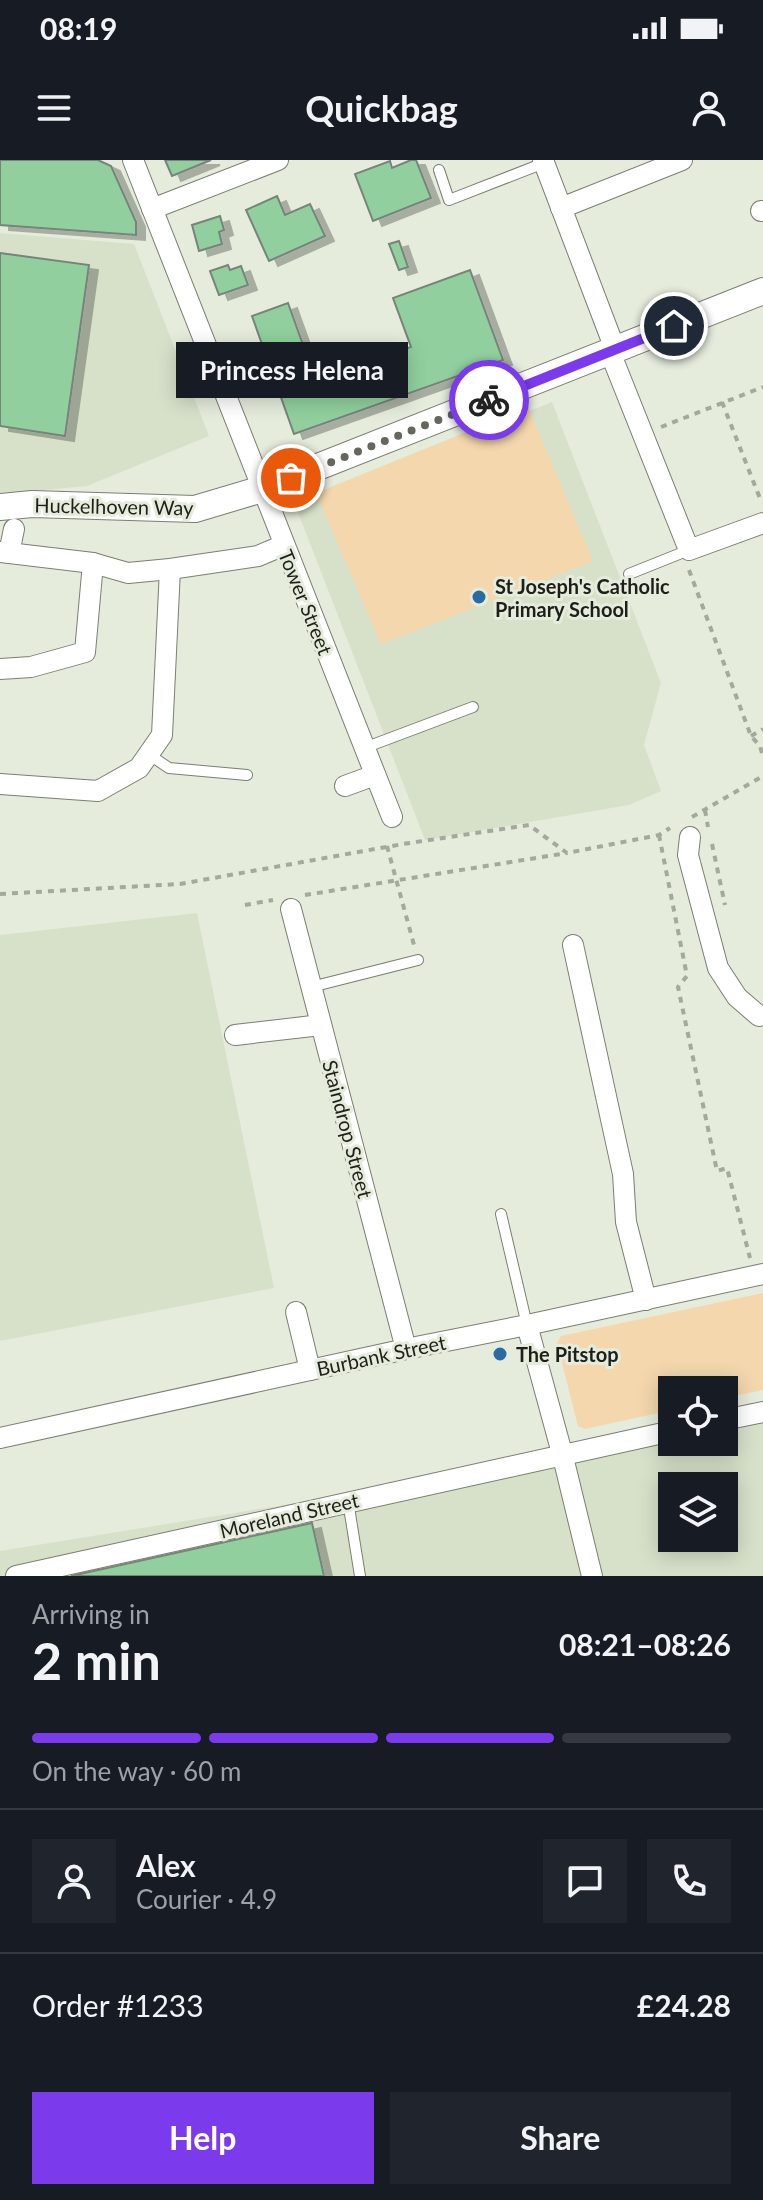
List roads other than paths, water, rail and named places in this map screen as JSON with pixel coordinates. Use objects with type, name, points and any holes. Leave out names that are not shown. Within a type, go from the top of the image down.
[{"type":"street","name":"Tower Street","points":[[133,160],[392,817]]},
{"type":"street","points":[[152,209],[278,160]]},
{"type":"street","points":[[561,208],[682,160]]},
{"type":"street","points":[[543,162],[688,557],[763,523]]},
{"type":"street","name":"Huckelhoven Way","points":[[7,518],[32,504],[195,509],[262,489],[763,291]]},
{"type":"street","points":[[7,518],[5,553],[93,563],[128,573],[258,556],[284,545]]},
{"type":"street","points":[[0,669],[31,667],[85,652],[93,563]]},
{"type":"street","points":[[0,784],[98,791],[139,768],[162,735],[170,569]]},
{"type":"street","points":[[345,786],[375,775]]},
{"type":"street","points":[[690,837],[688,855],[718,968],[737,997],[762,1021]]},
{"type":"street","name":"Staindrop Street","points":[[293,901],[311,987],[406,1349]]},
{"type":"street","points":[[573,945],[623,1174],[626,1222],[646,1300]]},
{"type":"street","points":[[235,1035],[321,1025]]},
{"type":"street","name":"Burbank Street","points":[[0,1438],[759,1274]]},
{"type":"street","points":[[296,1312],[310,1370]]},
{"type":"street","points":[[527,1325],[592,1576]]},
{"type":"street","points":[[738,1417],[763,1412]]},
{"type":"street","name":"Moreland Street","points":[[16,1576],[658,1434]]},
{"type":"lane","points":[[439,170],[449,200],[543,162]]},
{"type":"lane","points":[[629,574],[688,557]]},
{"type":"lane","points":[[364,748],[473,707]]},
{"type":"lane","points":[[148,754],[169,768],[247,775]]},
{"type":"lane","points":[[311,987],[418,960]]},
{"type":"lane","points":[[501,1214],[527,1325]]},
{"type":"lane","points":[[348,1501],[360,1576]]},
{"type":"place","name":"Princess Helena","points":[[291,478]]},
{"type":"place","name":"St Joseph's Catholic Primary School","points":[[479,597]]},
{"type":"place","name":"The Pitstop","points":[[500,1354]]}]
